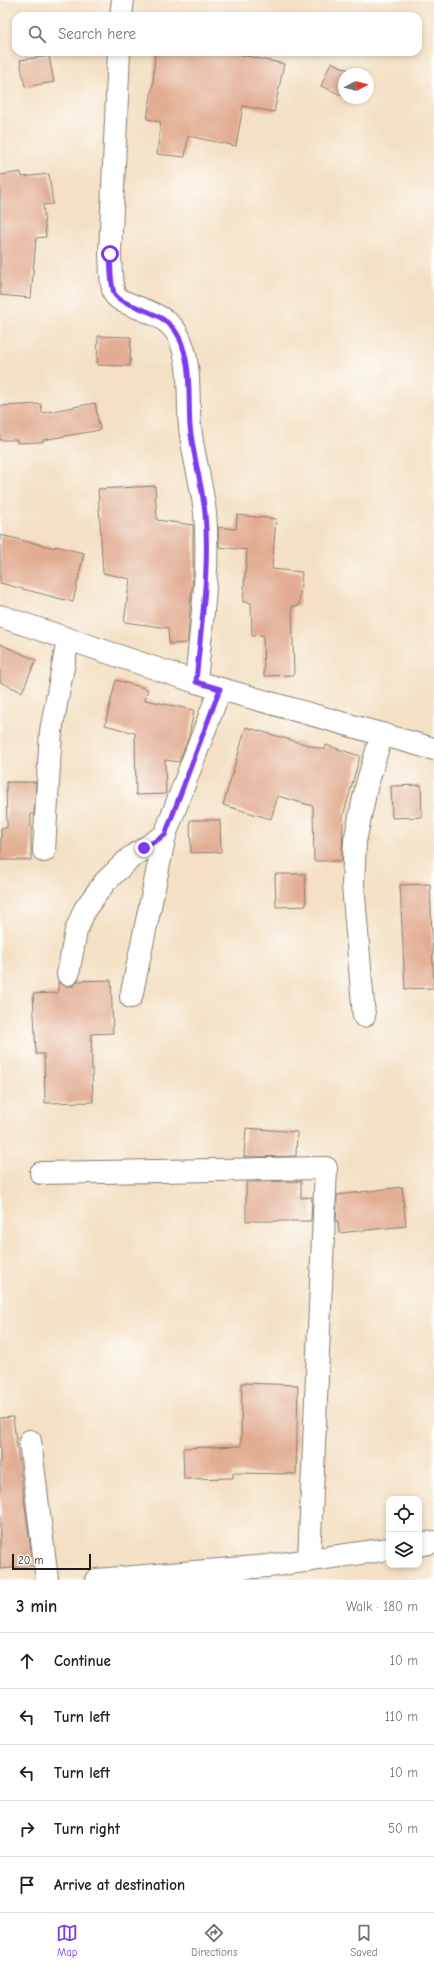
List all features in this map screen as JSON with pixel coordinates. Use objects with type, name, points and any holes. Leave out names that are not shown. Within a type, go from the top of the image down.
[{"type":"street","points":[[122,12],[123,0]]},
{"type":"street","points":[[119,56],[110,254],[112,283],[114,294],[122,301],[141,307],[171,324],[179,337],[187,362],[190,425],[194,458],[205,512],[206,539],[205,581],[196,682]]},
{"type":"street","points":[[0,616],[196,682],[434,749]]},
{"type":"street","points":[[44,851],[51,731],[68,640]]},
{"type":"street","points":[[131,997],[165,835],[220,689]]},
{"type":"street","points":[[364,1016],[354,885],[355,841],[367,784],[382,734]]},
{"type":"street","points":[[68,974],[76,930],[85,909],[105,882],[130,858],[165,835]]},
{"type":"street","points":[[41,1173],[326,1168],[309,1561]]},
{"type":"street","points":[[30,1442],[47,1580]]},
{"type":"street","points":[[422,1544],[434,1542]]},
{"type":"street","points":[[96,1580],[267,1573],[309,1561],[386,1549]]},
{"type":"building","points":[[49,56],[54,82],[25,87],[20,60]]},
{"type":"building","points":[[155,56],[247,56],[284,64],[274,112],[243,106],[236,146],[188,136],[185,157],[157,154],[161,122],[147,119],[153,84]]},
{"type":"building","points":[[331,62],[344,68],[338,68],[338,93],[321,86]]},
{"type":"building","points":[[21,172],[22,177],[49,174],[53,204],[43,205],[46,237],[36,238],[31,298],[0,295],[0,175]]},
{"type":"building","points":[[98,336],[131,337],[130,366],[97,365]]},
{"type":"building","points":[[95,403],[100,430],[43,440],[43,442],[17,443],[17,440],[0,440],[0,406],[41,404],[42,413]]},
{"type":"building","points":[[155,486],[157,520],[193,525],[193,576],[187,643],[169,644],[168,628],[124,622],[130,579],[103,573],[98,489]]},
{"type":"building","points":[[237,515],[276,519],[272,569],[302,572],[299,606],[292,606],[294,675],[264,676],[263,635],[252,636],[251,603],[243,602],[247,550],[219,547],[218,527],[236,529]]},
{"type":"building","points":[[0,535],[84,553],[73,602],[0,583]]},
{"type":"building","points":[[0,644],[36,660],[22,692],[0,682]]},
{"type":"building","points":[[116,680],[148,689],[145,700],[194,710],[189,736],[179,762],[165,760],[166,794],[136,795],[135,733],[105,725]]},
{"type":"building","points":[[246,727],[325,750],[326,745],[360,756],[343,816],[342,861],[314,861],[313,806],[278,796],[271,819],[223,805]]},
{"type":"building","points":[[6,782],[36,782],[34,814],[31,814],[31,860],[1,860],[1,828],[7,828]]},
{"type":"building","points":[[421,785],[422,817],[392,818],[391,786]]},
{"type":"building","points":[[190,820],[220,820],[221,852],[191,853]]},
{"type":"building","points":[[275,874],[305,874],[306,906],[276,907]]},
{"type":"building","points":[[430,884],[434,988],[405,989],[400,885]]},
{"type":"building","points":[[111,980],[113,1033],[91,1034],[93,1102],[45,1103],[44,1054],[36,1054],[33,994],[58,993],[58,982],[66,986],[73,986],[78,981]]},
{"type":"building","points":[[246,1128],[297,1132],[296,1156],[244,1157]]},
{"type":"building","points":[[301,1181],[301,1198],[312,1197],[311,1221],[246,1221],[246,1182]]},
{"type":"building","points":[[402,1187],[406,1226],[339,1233],[338,1221],[336,1221],[337,1195]]},
{"type":"building","points":[[242,1383],[298,1385],[296,1474],[233,1473],[233,1478],[184,1479],[183,1448],[241,1446]]},
{"type":"building","points":[[13,1417],[33,1566],[0,1569],[0,1418]]},
{"type":"route","points":[[110,254],[114,294],[122,301],[141,307],[171,324],[179,337],[187,362],[190,425],[194,458],[205,512],[206,539],[205,581],[196,682],[220,689],[165,835],[144,848]]}]
